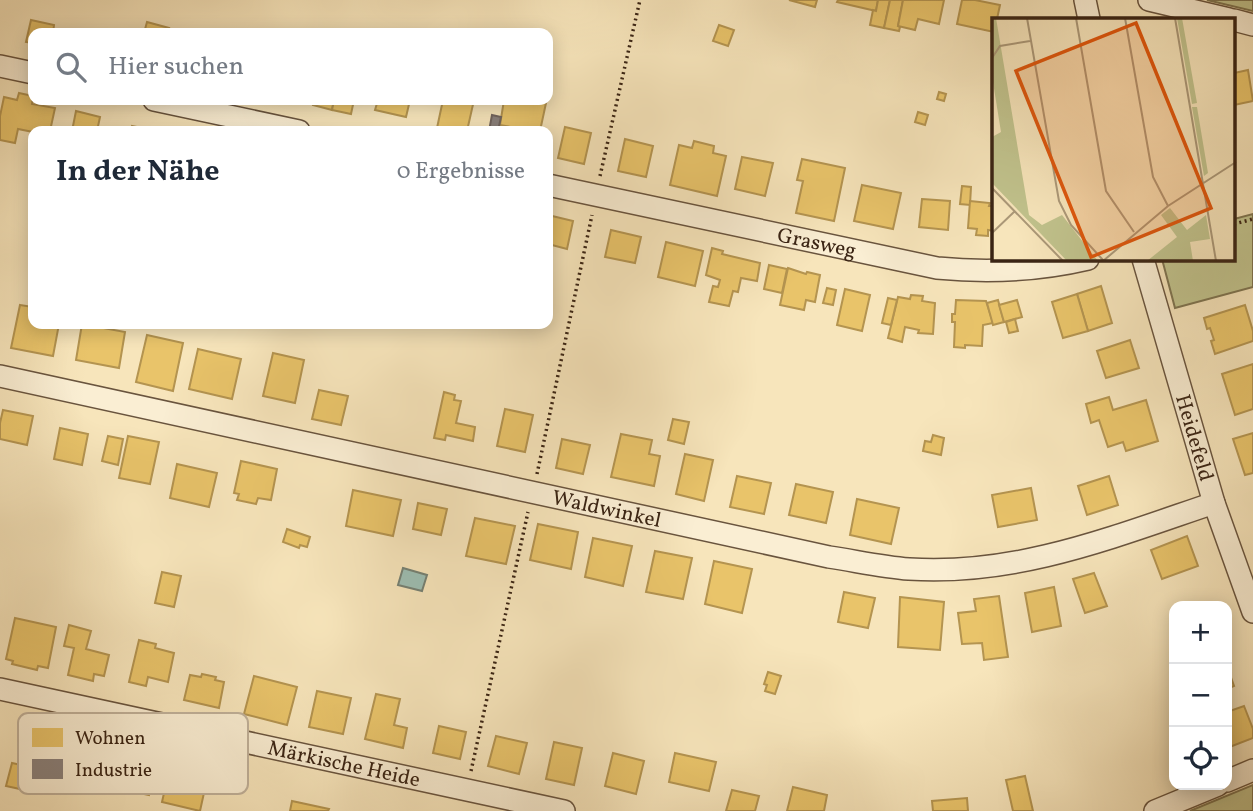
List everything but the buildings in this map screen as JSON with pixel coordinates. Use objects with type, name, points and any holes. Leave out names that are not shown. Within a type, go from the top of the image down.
[{"type":"street","points":[[1085,0],[1089,18]]},
{"type":"street","points":[[1149,0],[1224,18]]},
{"type":"street","points":[[0,66],[28,73]]},
{"type":"street","points":[[177,105],[276,126]]},
{"type":"street","name":"Grasweg","points":[[553,186],[937,268],[974,272],[1011,271],[1060,266],[1079,261]]},
{"type":"street","name":"Heidefeld","points":[[1144,261],[1214,503],[1253,612]]},
{"type":"street","name":"Waldwinkel","points":[[0,376],[830,558],[908,569],[980,567],[1031,560],[1065,552],[1214,503]]},
{"type":"street","name":"Märkische Heide","points":[[0,689],[110,713]]},
{"type":"street","name":"Märkische Heide","points":[[248,743],[564,811]]},
{"type":"street","points":[[1232,779],[1253,770]]},
{"type":"street","points":[[1155,811],[1206,790]]},
{"type":"path","points":[[467,791],[640,0]]},
{"type":"path","points":[[1236,223],[1253,219]]},
{"type":"green space","points":[[1207,0],[1253,0],[1253,11]]},
{"type":"green space","points":[[1253,214],[1253,287],[1175,308],[1163,261],[1236,261],[1236,218]]},
{"type":"green space","points":[[1253,785],[1253,811],[1190,811]]},
{"type":"water","points":[[403,568],[427,575],[422,591],[398,585]]}]
